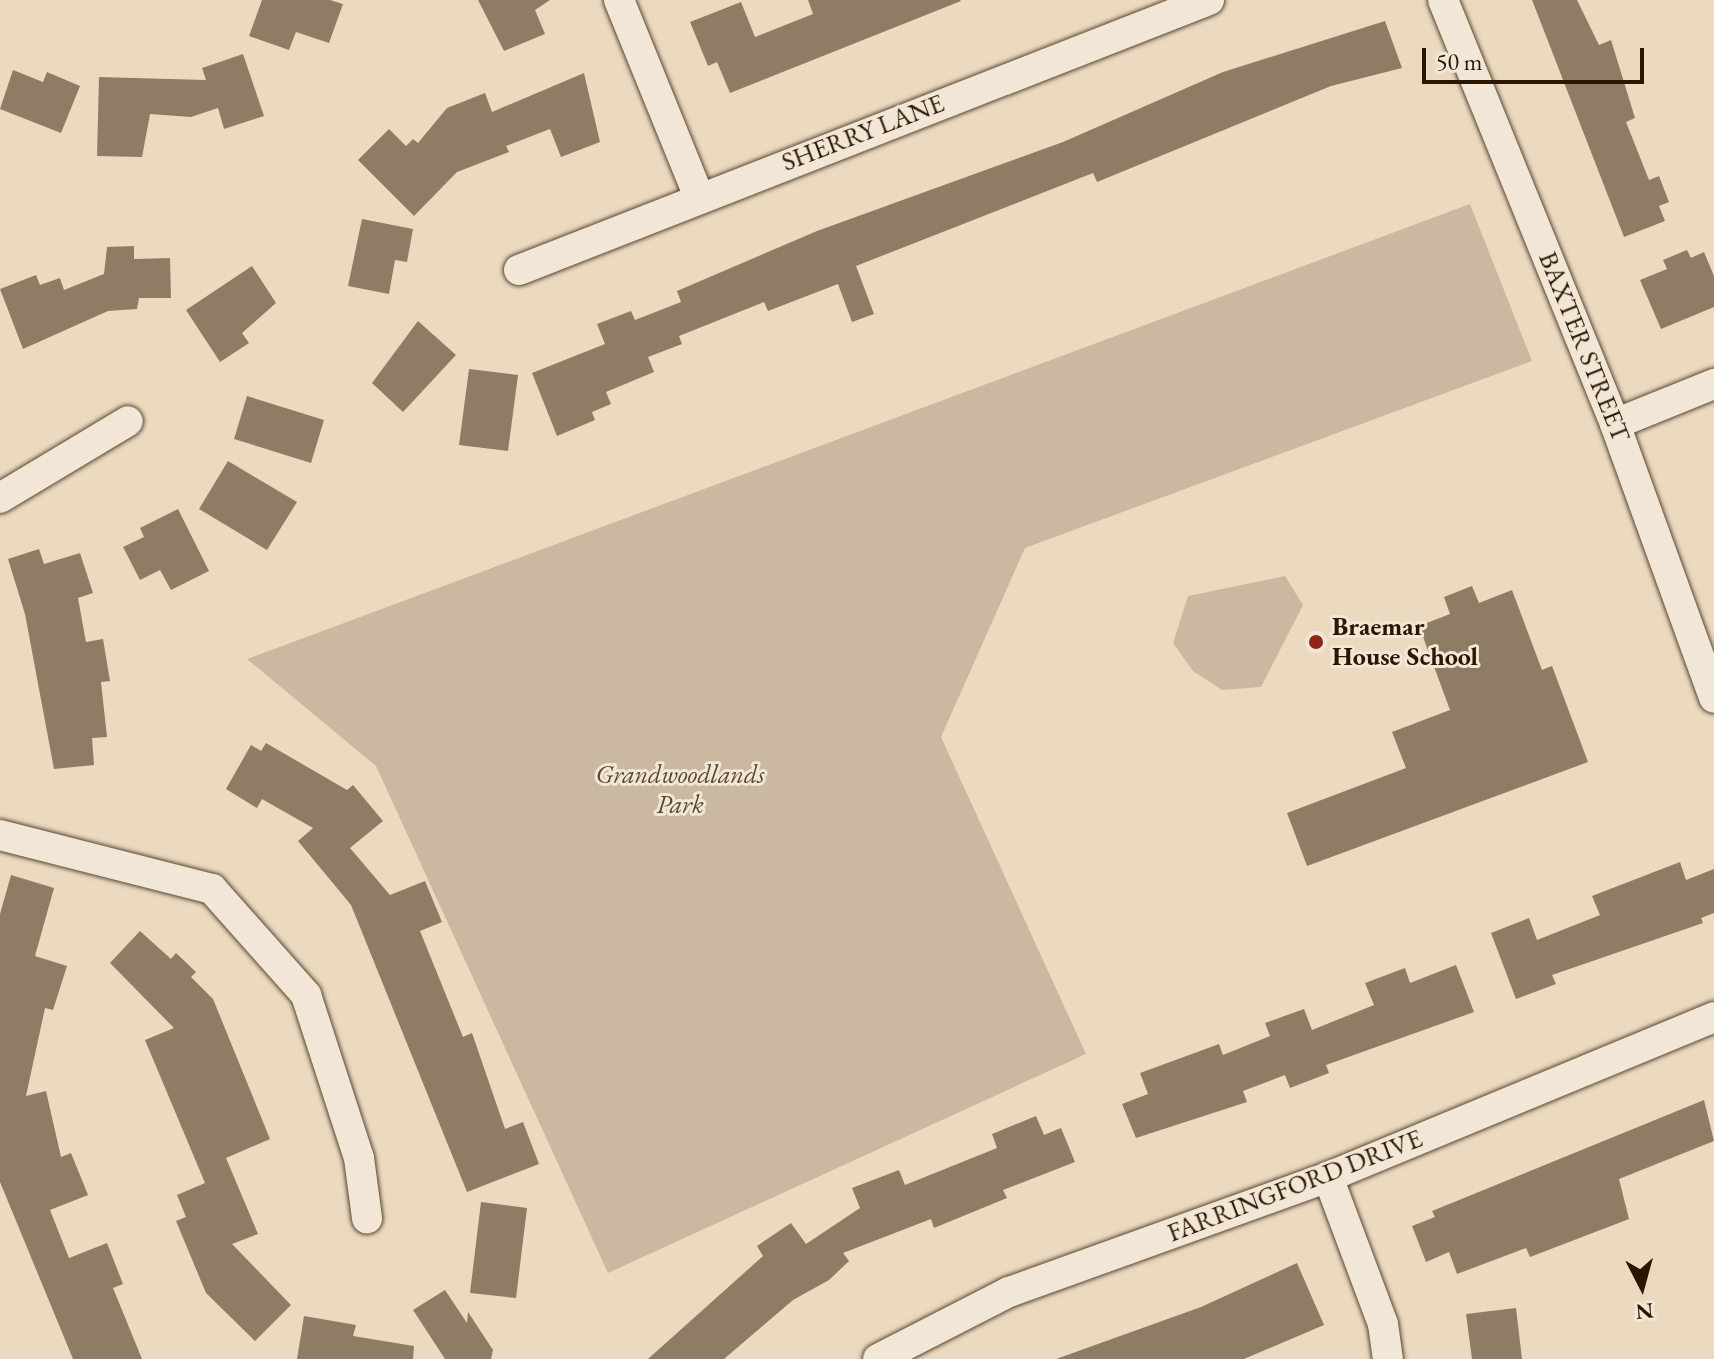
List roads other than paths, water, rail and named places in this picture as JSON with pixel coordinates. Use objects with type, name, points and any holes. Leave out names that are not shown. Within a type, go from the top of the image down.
[{"type":"street","points":[[619,0],[699,197]]},
{"type":"street","name":"SHERRY LANE","points":[[519,270],[1209,0]]},
{"type":"street","name":"BAXTER STREET","points":[[1443,0],[1615,424],[1714,698]]},
{"type":"street","points":[[1615,424],[1714,384]]},
{"type":"street","points":[[0,498],[128,421]]},
{"type":"street","points":[[0,835],[212,889],[306,995],[359,1158],[367,1218]]},
{"type":"street","name":"FARRINGFORD DRIVE","points":[[878,1359],[1009,1292],[1328,1177],[1714,1017]]},
{"type":"street","points":[[1328,1177],[1383,1324],[1388,1359]]},
{"type":"place","name":"Braemar House School","points":[[1316,642]]},
{"type":"park label","name":"Grandwoodlands Park","points":[[680,790]]}]
